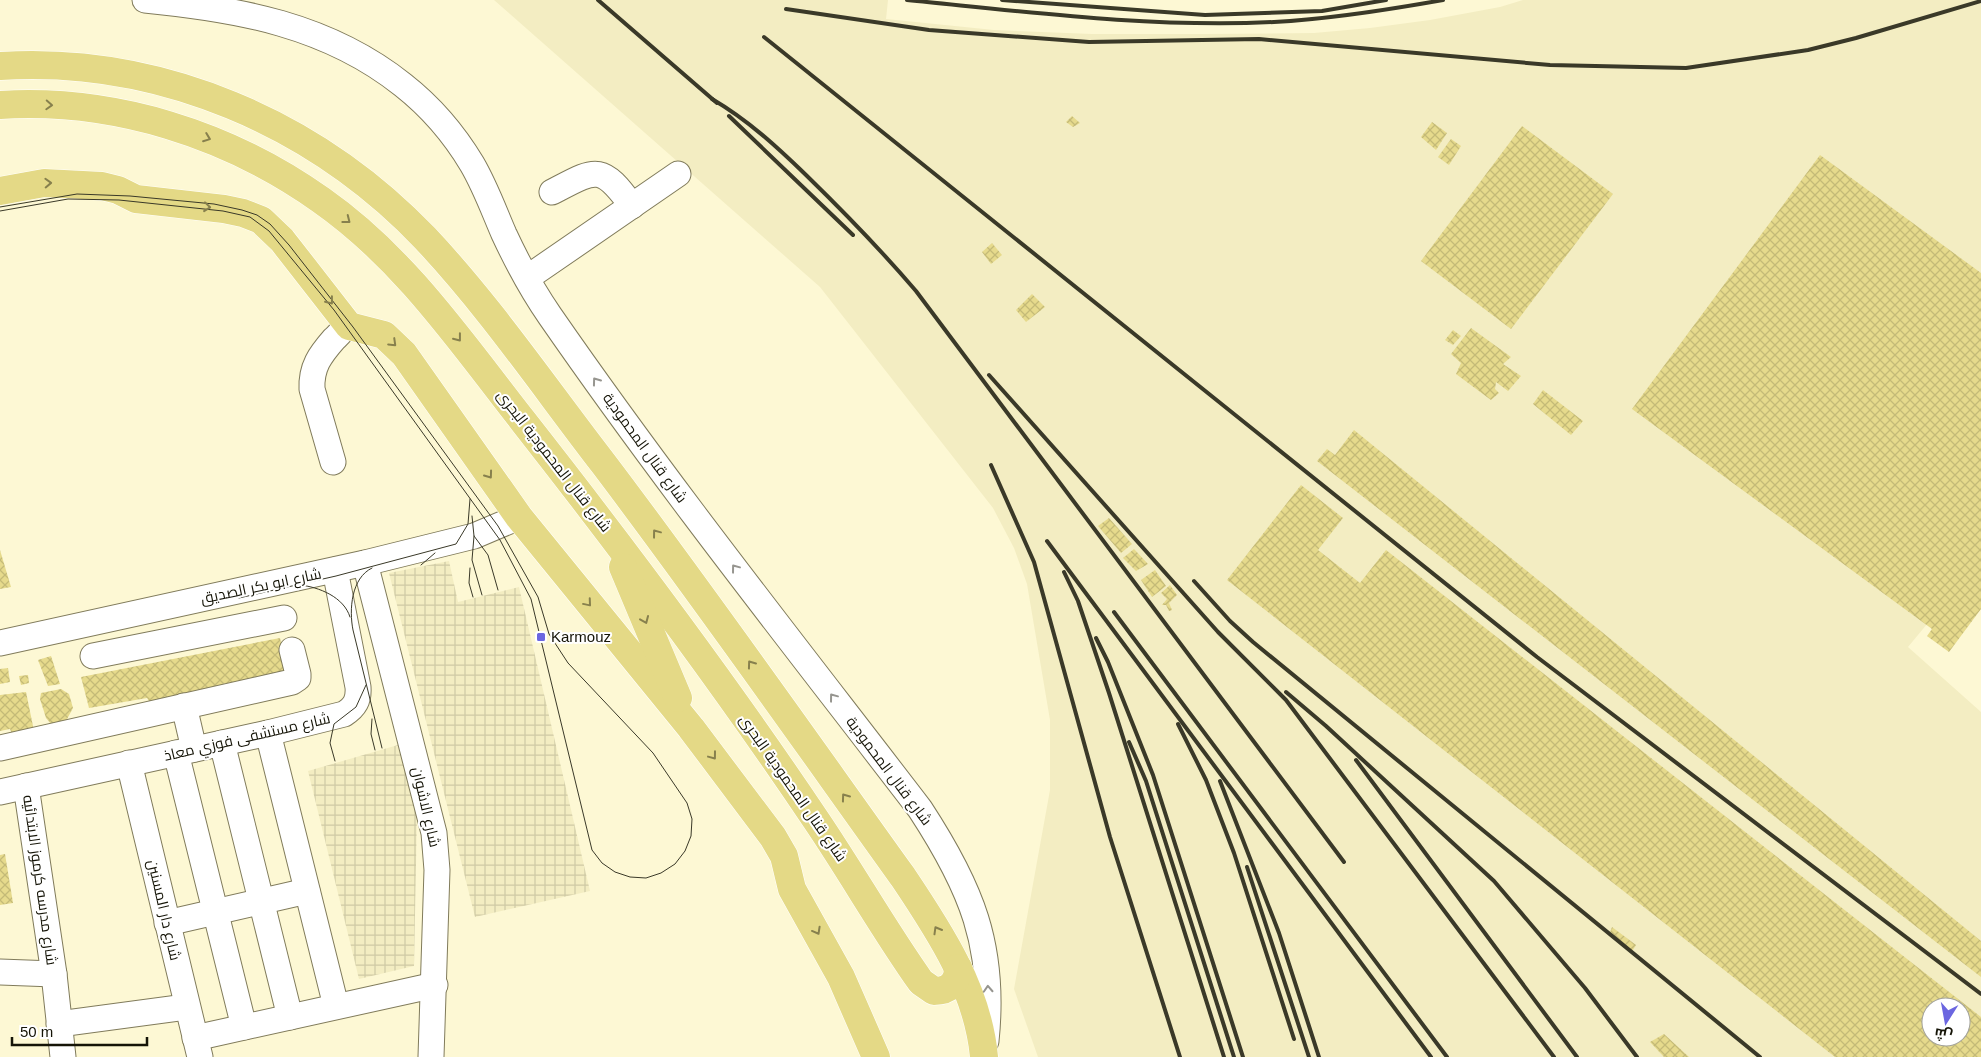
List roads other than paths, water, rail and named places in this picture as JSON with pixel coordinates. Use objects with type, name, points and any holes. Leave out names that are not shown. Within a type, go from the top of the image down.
[{"type":"main road","points":[[0,66],[55,66],[97,69],[170,84],[218,99],[257,115],[301,138],[363,181],[395,208],[452,268],[659,536],[903,877],[934,925],[958,968],[974,1006],[984,1056]]},
{"type":"main road","name":"شارع قنال المحمودية البحرى","points":[[0,105],[74,106],[108,110],[173,126],[236,150],[274,170],[317,197],[351,222],[401,269],[606,527],[713,672],[804,802],[921,982],[934,991],[949,988],[955,983],[958,968]]},
{"type":"main road","points":[[0,191],[44,182],[73,183],[118,190],[136,199],[224,208],[252,216],[261,220],[282,240],[349,326],[384,335],[404,354],[519,517],[691,728],[779,846],[787,867],[792,889],[841,977],[876,1057]]},
{"type":"main road","points":[[606,527],[691,728]]},
{"type":"street","name":"شارع قنال المحمودية","points":[[145,0],[228,5],[328,39],[350,50],[378,68],[422,101],[453,136],[473,167],[527,278],[547,313],[660,470],[920,809],[952,859],[974,911],[982,938],[988,997],[984,1056]]},
{"type":"street","points":[[552,192],[587,174],[602,175],[614,181],[632,206]]},
{"type":"street","points":[[527,278],[678,174]]},
{"type":"street","points":[[333,462],[312,389],[312,370],[321,354],[349,326]]},
{"type":"street","name":"شارع ابو بكر الصديق","points":[[0,643],[365,563],[474,536],[519,517]]},
{"type":"street","name":"شارع الاشوان","points":[[365,563],[434,833],[438,870],[431,1057]]},
{"type":"street","points":[[335,570],[358,687],[395,678]]},
{"type":"street","points":[[240,590],[247,625]]},
{"type":"street","points":[[93,656],[284,618]]},
{"type":"street","points":[[0,748],[184,706],[223,699],[295,680],[298,674],[292,650]]},
{"type":"street","name":"شارع مستشفى فوزي معاذ","points":[[0,792],[268,733],[344,714],[356,703],[358,687]]},
{"type":"street","points":[[184,706],[185,751],[216,912],[244,1027]]},
{"type":"street","points":[[268,733],[336,1006]]},
{"type":"street","points":[[222,743],[290,1017]]},
{"type":"street","name":"شارع دار المسنين","points":[[129,763],[197,1048]]},
{"type":"street","name":"شارع مدرسه كرموز الابتدائيه","points":[[26,786],[54,974],[63,1057]]},
{"type":"street","points":[[167,923],[308,891]]},
{"type":"street","name":"شارع مدرسه كرموز الابتدائيه","points":[[0,972],[54,974]]},
{"type":"street","points":[[197,1048],[244,1027],[435,985]]},
{"type":"street","points":[[59,1024],[186,1008]]},
{"type":"tram line","points":[[0,207],[77,194],[130,196],[214,204],[257,215],[270,224],[289,245],[353,327],[498,526],[538,597],[549,634],[568,663],[653,753],[687,803],[692,819],[691,836],[685,851],[675,864],[661,873],[646,878],[630,877],[615,872],[602,863],[592,850],[531,599],[500,540],[334,310],[269,231],[250,217],[223,211],[119,200],[68,199],[0,211]]},
{"type":"tram line","points":[[239,598],[336,576],[456,544],[468,524],[470,499]]},
{"type":"tram line","points":[[472,516],[474,536],[488,555],[498,590]]},
{"type":"tram line","points":[[474,536],[472,560],[482,595]]},
{"type":"tram line","points":[[421,565],[435,553]]},
{"type":"tram line","points":[[372,568],[365,573],[356,587],[351,613],[353,630],[382,748]]},
{"type":"tram line","points":[[470,568],[469,583],[473,597]]},
{"type":"tram line","points":[[300,585],[330,594],[342,604],[350,617]]},
{"type":"tram line","points":[[335,761],[330,743],[334,724],[356,707],[366,685]]},
{"type":"tram line","points":[[372,719],[371,734],[375,750]]},
{"type":"railway","points":[[598,0],[717,103]]},
{"type":"railway","points":[[907,0],[1090,18],[1182,23],[1274,22],[1317,19],[1443,0]]},
{"type":"railway","points":[[1002,0],[1205,15],[1322,11],[1386,0]]},
{"type":"railway","points":[[786,9],[929,30],[1089,42],[1259,39],[1550,65],[1686,68],[1808,50],[1856,38],[1981,1]]},
{"type":"railway","points":[[764,37],[1537,657],[1981,994]]},
{"type":"railway","points":[[712,99],[750,125],[773,144],[835,203],[916,291],[1344,862]]},
{"type":"railway","points":[[729,116],[853,235]]},
{"type":"railway","points":[[989,375],[1218,632],[1286,700],[1554,1057]]},
{"type":"railway","points":[[991,465],[1034,562],[1110,837],[1180,1057]]},
{"type":"railway","points":[[1047,541],[1431,1057]]},
{"type":"railway","points":[[1064,572],[1078,601],[1109,693],[1224,1057]]},
{"type":"railway","points":[[1194,581],[1230,621],[1253,642],[1760,1057]]},
{"type":"railway","points":[[1114,612],[1447,1057]]},
{"type":"railway","points":[[1096,638],[1108,662],[1153,775],[1243,1057]]},
{"type":"railway","points":[[1286,692],[1326,726],[1494,881],[1585,988],[1637,1057]]},
{"type":"railway","points":[[1178,724],[1206,780],[1234,853],[1294,1039]]},
{"type":"railway","points":[[1129,742],[1146,781],[1234,1057]]},
{"type":"railway","points":[[1356,760],[1577,1057]]},
{"type":"railway","points":[[1220,781],[1279,933],[1319,1057]]},
{"type":"railway","points":[[1247,867],[1309,1057]]},
{"type":"place","name":"Karmouz","points":[[541,637]]}]
